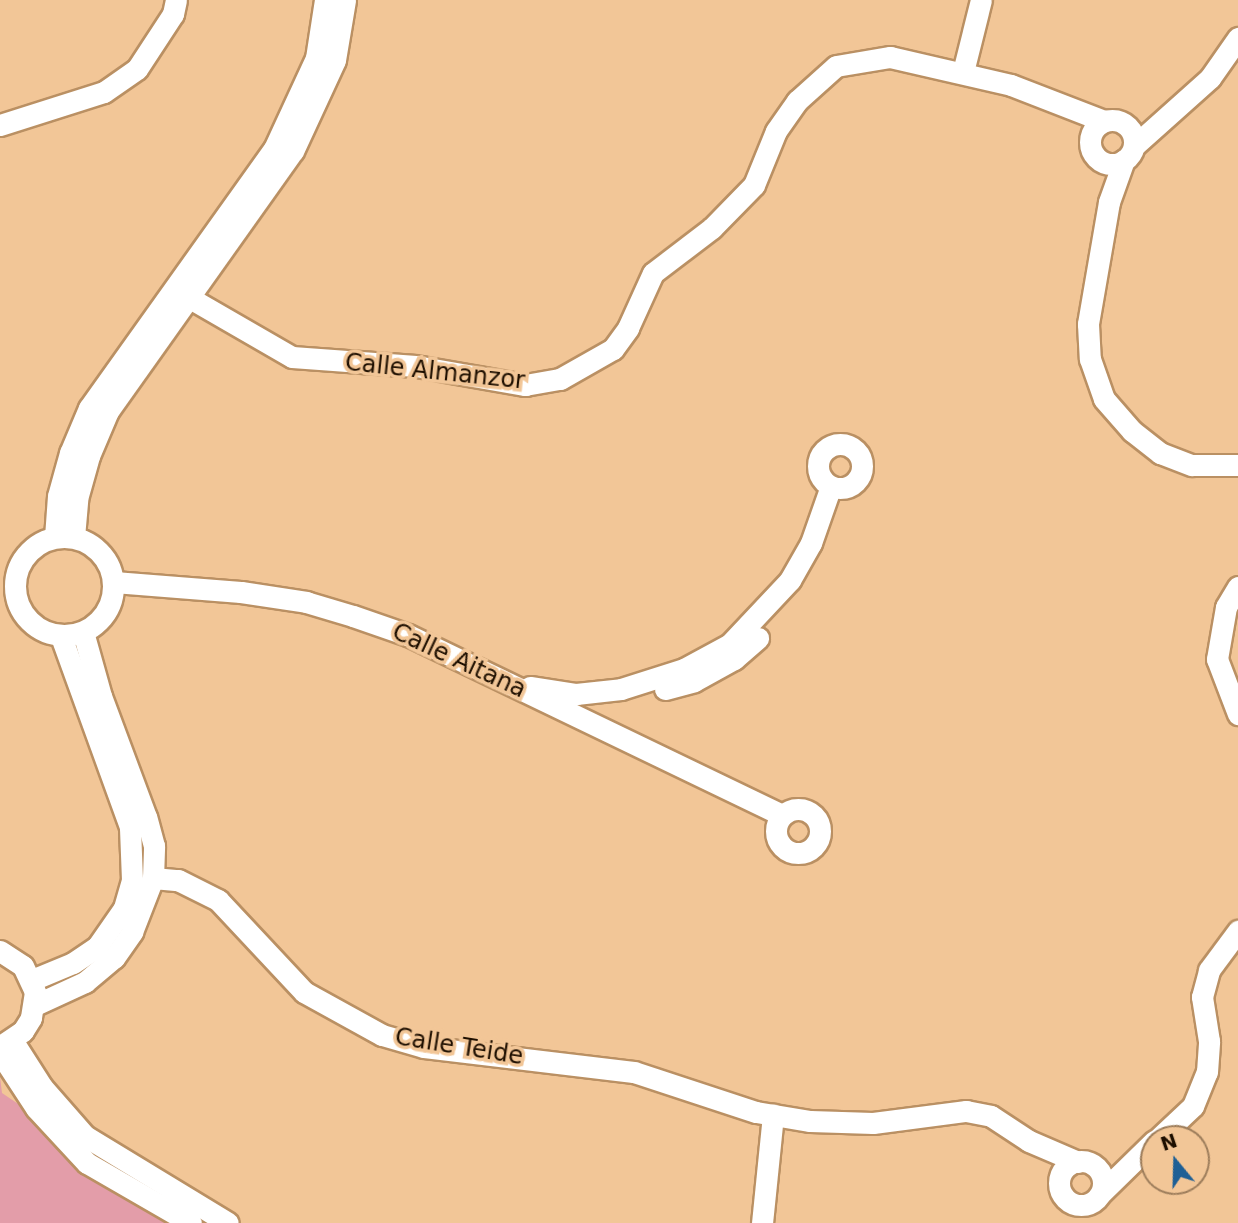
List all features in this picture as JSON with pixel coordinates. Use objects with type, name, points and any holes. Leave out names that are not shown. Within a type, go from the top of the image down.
[{"type":"street","points":[[0,125],[104,92],[137,69],[176,0]]},
{"type":"street","points":[[65,537],[67,464],[89,408],[274,149],[316,58],[325,0]]},
{"type":"street","points":[[65,537],[89,456],[108,411],[293,151],[312,117],[335,60],[345,0]]},
{"type":"street","points":[[963,72],[981,0]]},
{"type":"street","points":[[1184,104],[1112,121],[1094,129],[1093,149],[1110,164],[1129,153],[1184,104],[1238,38]]},
{"type":"street","name":"Calle Almanzor","points":[[188,297],[292,357],[416,366],[526,385],[560,379],[613,349],[628,328],[653,273],[712,228],[754,185],[776,131],[818,79],[836,66],[890,57],[963,72],[1038,94],[1060,106],[1112,121]]},
{"type":"street","name":"Calle Almanzor","points":[[1060,106],[1093,149],[1109,202]]},
{"type":"street","points":[[1112,121],[1132,132],[1129,153]]},
{"type":"street","name":"Calle Almanzor","points":[[1129,153],[1109,202],[1088,324],[1090,359],[1104,399],[1132,431],[1160,453],[1192,465],[1238,465]]},
{"type":"street","points":[[510,684],[576,694],[596,714],[621,689],[684,669],[730,644],[790,580],[811,543],[835,487]]},
{"type":"street","points":[[65,537],[101,553],[113,589],[102,617],[83,632],[61,636],[46,632],[26,618],[15,597],[14,581],[27,552],[65,537]]},
{"type":"street","name":"Calle Aitana","points":[[113,589],[176,584],[306,602],[408,635],[510,684],[558,712]]},
{"type":"street","points":[[1238,587],[1226,607],[1217,659],[1238,714]]},
{"type":"street","name":"Calle Aitana","points":[[113,589],[309,614],[422,650],[558,712],[596,714],[780,821]]},
{"type":"street","points":[[35,1005],[85,982],[114,958],[132,932],[153,878],[154,846],[146,817],[101,695],[83,632]]},
{"type":"street","points":[[32,980],[73,963],[97,947],[124,908],[132,880],[130,827],[61,636]]},
{"type":"street","name":"Calle Teide","points":[[153,878],[178,880],[218,900],[304,992],[382,1035],[424,1047],[634,1072],[773,1115],[873,1123],[966,1111],[991,1116],[1029,1141],[1080,1162]]},
{"type":"street","points":[[1172,1125],[1193,1106],[1207,1072],[1209,1041],[1202,997],[1209,970],[1238,931]]},
{"type":"street","points":[[0,951],[23,966],[32,980],[35,1005],[23,1031],[4,1046]]},
{"type":"street","points":[[4,1046],[36,1108],[87,1163],[191,1223]]},
{"type":"street","points":[[4,1046],[85,1136],[228,1223]]},
{"type":"street","points":[[762,1223],[773,1115]]},
{"type":"street","name":"Calle Teide","points":[[1029,1141],[1063,1191],[1071,1223]]},
{"type":"street","points":[[1140,1147],[1080,1162],[1065,1169],[1063,1191],[1079,1205],[1097,1197],[1140,1155]]},
{"type":"street","points":[[1080,1162],[1100,1171],[1097,1197],[1086,1223]]},
{"type":"shaded area","points":[[0,1077],[2,1093],[194,1223],[0,1223]]}]
